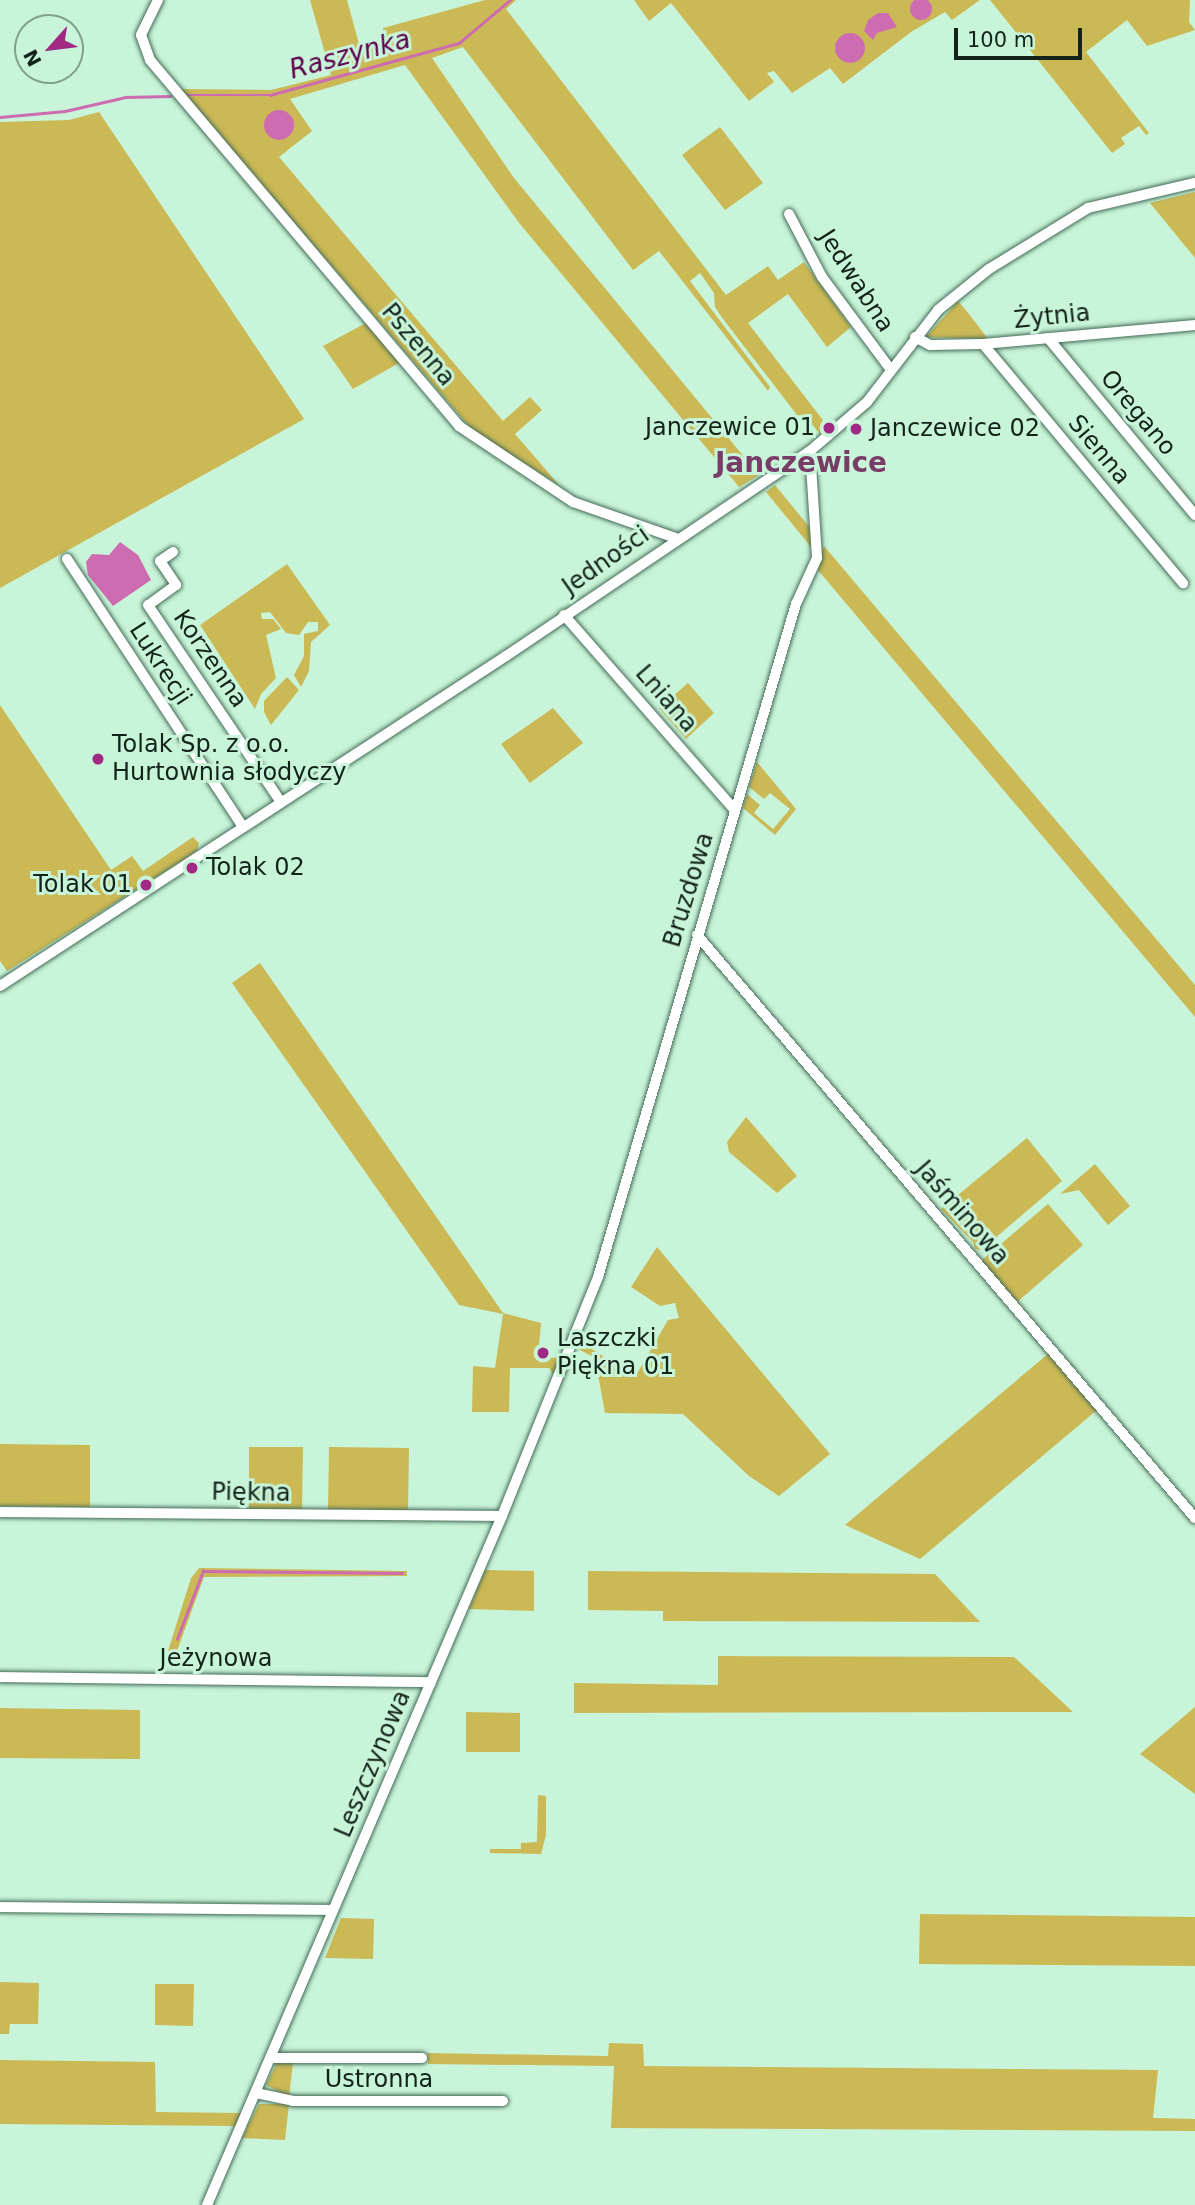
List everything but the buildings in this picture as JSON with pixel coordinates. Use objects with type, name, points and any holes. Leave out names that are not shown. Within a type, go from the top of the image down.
[{"type":"street","name":"Pszenna","points":[[158,0],[142,32],[141,43],[183,103],[468,434],[573,502],[677,538]]},
{"type":"street","name":"Jedności","points":[[0,986],[810,451],[867,402],[915,337],[964,287],[1071,216],[1195,183]]},
{"type":"street","name":"Jedwabna","points":[[789,214],[822,277],[891,370]]},
{"type":"street","name":"Żytnia","points":[[915,337],[930,345],[983,344],[1195,325]]},
{"type":"street","name":"Oregano","points":[[1048,338],[1195,515]]},
{"type":"street","name":"Sienna","points":[[983,344],[1183,583]]},
{"type":"street","name":"Bruzdowa","points":[[576,1339],[796,604],[817,558],[810,451]]},
{"type":"street","name":"Korzenna","points":[[173,552],[160,561],[176,585],[148,605],[281,802]]},
{"type":"street","name":"Lukrecji","points":[[66,559],[243,827]]},
{"type":"street","name":"Lniana","points":[[564,615],[736,810]]},
{"type":"street","name":"Jaśminowa","points":[[697,935],[1195,1518]]},
{"type":"street","name":"Leszczynowa","points":[[207,2205],[576,1339]]},
{"type":"street","name":"Piękna","points":[[0,1512],[502,1516]]},
{"type":"street","name":"Jeżynowa","points":[[0,1677],[431,1682]]},
{"type":"street","points":[[0,1907],[333,1910]]},
{"type":"street","points":[[270,2058],[422,2059]]},
{"type":"street","name":"Ustronna","points":[[256,2093],[293,2101],[503,2101]]},
{"type":"shaded area","points":[[921,-2],[929,1],[932,9],[929,17],[921,20],[913,17],[910,9],[913,1]]},
{"type":"shaded area","points":[[310,0],[347,0],[361,51],[386,41],[383,28],[485,0],[516,0],[506,9],[726,295],[768,266],[778,280],[804,262],[851,327],[827,347],[788,294],[748,323],[829,428],[820,434],[806,417],[797,415],[723,319],[715,307],[714,293],[700,273],[690,281],[770,387],[768,391],[659,251],[633,270],[463,47],[432,58],[514,178],[759,475],[739,487],[520,224],[405,65],[290,99],[312,131],[279,157],[503,421],[530,397],[542,410],[515,434],[559,485],[473,431],[180,89],[271,90],[331,75]]},
{"type":"shaded area","points":[[634,0],[980,0],[952,20],[945,12],[911,32],[843,84],[830,68],[792,93],[774,71],[767,73],[774,82],[749,101],[671,3],[649,21]]},
{"type":"shaded area","points":[[990,0],[1190,0],[1189,22],[1195,30],[1147,46],[1127,20],[1086,52],[1149,133],[1146,135],[1139,126],[1121,138],[1125,144],[1112,153]]},
{"type":"shaded area","points":[[878,13],[888,13],[897,27],[877,33],[873,40],[864,31],[868,20]]},
{"type":"shaded area","points":[[850,33],[861,37],[865,48],[861,59],[850,63],[839,59],[835,48],[839,37]]},
{"type":"shaded area","points":[[279,110],[285,111],[293,119],[293,131],[285,139],[279,140],[273,139],[265,131],[264,125],[265,119],[273,111]]},
{"type":"shaded area","points":[[99,112],[304,419],[0,588],[0,122],[69,120]]},
{"type":"shaded area","points":[[720,127],[763,183],[725,210],[682,155]]},
{"type":"shaded area","points":[[1195,192],[1195,258],[1150,203]]},
{"type":"shaded area","points":[[958,301],[969,314],[988,339],[926,337]]},
{"type":"shaded area","points":[[366,323],[399,363],[353,389],[323,346]]},
{"type":"shaded area","points":[[775,485],[811,529],[811,547],[766,492]]},
{"type":"shaded area","points":[[120,542],[138,555],[151,580],[113,606],[88,575],[86,562],[92,554],[109,555]]},
{"type":"shaded area","points":[[824,546],[1195,985],[1195,1017],[817,569]]},
{"type":"shaded area","points":[[287,564],[330,625],[311,642],[309,671],[301,687],[294,675],[304,656],[304,634],[318,631],[318,622],[308,622],[299,635],[286,633],[270,612],[261,613],[262,619],[273,619],[281,629],[266,635],[276,678],[261,694],[255,709],[200,625]]},
{"type":"shaded area","points":[[287,677],[299,690],[271,725],[264,712],[264,701]]},
{"type":"shaded area","points":[[688,683],[714,713],[686,739],[659,708]]},
{"type":"shaded area","points":[[0,705],[111,870],[132,856],[143,871],[193,837],[199,843],[197,851],[7,971],[0,961]]},
{"type":"shaded area","points":[[553,708],[583,743],[530,783],[501,744]]},
{"type":"shaded area","points":[[757,762],[796,809],[775,835],[743,808],[747,794],[760,805],[754,813],[773,829],[790,809],[770,793],[764,799],[749,787]]},
{"type":"shaded area","points":[[260,963],[503,1313],[541,1323],[538,1357],[560,1358],[553,1374],[549,1368],[510,1368],[509,1412],[472,1412],[473,1366],[495,1368],[503,1314],[459,1305],[232,983]]},
{"type":"shaded area","points":[[746,1117],[797,1176],[777,1193],[729,1152],[727,1142]]},
{"type":"shaded area","points":[[1027,1138],[1062,1181],[981,1250],[975,1249],[973,1242],[941,1209]]},
{"type":"shaded area","points":[[1095,1164],[1130,1206],[1108,1225],[1079,1190],[1060,1194]]},
{"type":"shaded area","points":[[1048,1204],[1083,1245],[1016,1303],[982,1264],[983,1259]]},
{"type":"shaded area","points":[[657,1247],[830,1454],[779,1496],[749,1476],[683,1414],[605,1413],[595,1358],[580,1350],[581,1342],[635,1377],[668,1320],[679,1318],[675,1303],[660,1306],[631,1287]]},
{"type":"shaded area","points":[[1049,1353],[1097,1410],[920,1559],[845,1525]]},
{"type":"shaded area","points":[[0,1444],[90,1445],[90,1507],[0,1506]]},
{"type":"shaded area","points":[[249,1447],[303,1447],[302,1509],[249,1509]]},
{"type":"shaded area","points":[[329,1447],[409,1448],[408,1510],[328,1509]]},
{"type":"shaded area","points":[[199,1568],[407,1571],[407,1576],[204,1577],[177,1651],[168,1651],[191,1578]]},
{"type":"shaded area","points":[[485,1570],[534,1571],[534,1611],[469,1609]]},
{"type":"shaded area","points":[[588,1571],[935,1574],[980,1622],[663,1621],[663,1611],[588,1610]]},
{"type":"shaded area","points":[[718,1656],[1014,1657],[1073,1712],[574,1713],[574,1683],[718,1685]]},
{"type":"shaded area","points":[[1195,1707],[1195,1794],[1140,1754]]},
{"type":"shaded area","points":[[0,1708],[140,1710],[140,1759],[0,1758]]},
{"type":"shaded area","points":[[466,1712],[520,1713],[520,1752],[466,1752]]},
{"type":"shaded area","points":[[538,1795],[546,1796],[546,1835],[541,1854],[490,1853],[490,1849],[521,1849],[521,1843],[537,1842]]},
{"type":"shaded area","points":[[920,1914],[1195,1917],[1195,1966],[919,1964]]},
{"type":"shaded area","points":[[341,1918],[374,1919],[373,1959],[325,1958]]},
{"type":"shaded area","points":[[0,1982],[39,1983],[38,2024],[10,2024],[9,2034],[0,2034]]},
{"type":"shaded area","points":[[155,1984],[194,1984],[193,2026],[155,2025]]},
{"type":"shaded area","points":[[609,2043],[643,2044],[644,2066],[1158,2070],[1153,2118],[1195,2119],[1195,2131],[611,2128],[614,2066],[428,2064],[427,2053],[608,2056]]},
{"type":"shaded area","points":[[0,2060],[155,2062],[156,2112],[241,2113],[236,2126],[0,2124]]},
{"type":"shaded area","points":[[277,2063],[293,2063],[289,2097],[266,2085]]},
{"type":"shaded area","points":[[259,2104],[289,2104],[285,2140],[242,2138]]},
{"type":"waterway","name":"Raszynka","points":[[186,95],[270,95],[459,43],[510,0]]},
{"type":"waterway","name":"Raszynka","points":[[0,117],[65,111],[126,97],[170,96]]},
{"type":"waterway","points":[[177,1639],[203,1571],[402,1573]]},
{"type":"place","name":"Janczewice 01","points":[[829,428]]},
{"type":"place","name":"Janczewice 02","points":[[856,429]]},
{"type":"place","name":"Tolak Sp. z o.o. Hurtownia słodyczy","points":[[98,759]]},
{"type":"place","name":"Tolak 02","points":[[192,868]]},
{"type":"place","name":"Tolak 01","points":[[146,885]]},
{"type":"place","name":"Laszczki Piękna 01","points":[[543,1353]]},
{"type":"district","name":"Janczewice","points":[[801,463]]}]
